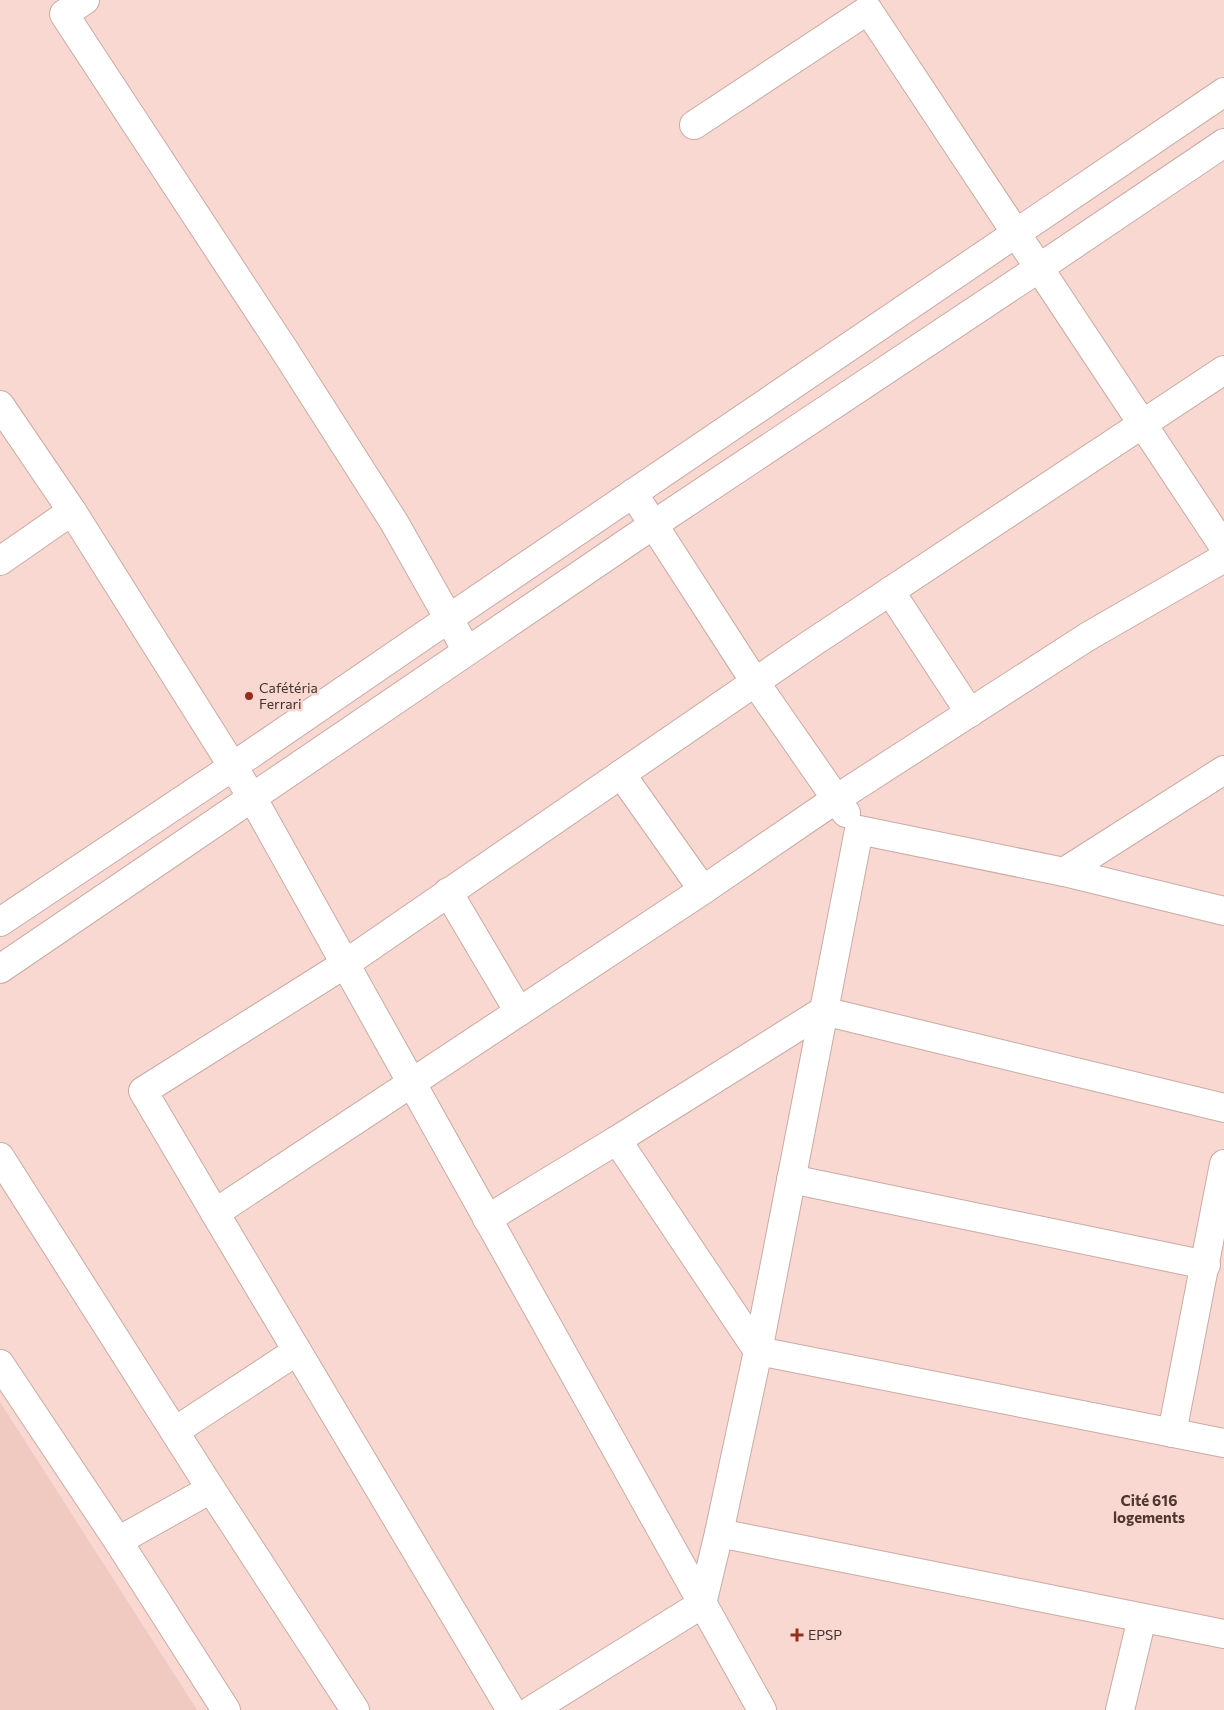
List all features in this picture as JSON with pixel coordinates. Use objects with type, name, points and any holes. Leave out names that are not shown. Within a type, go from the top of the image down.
[{"type":"street","points":[[85,0],[64,14],[379,497],[467,651]]},
{"type":"street","points":[[694,125],[868,10],[1224,547]]},
{"type":"street","points":[[0,922],[232,767],[448,618],[1224,92]]},
{"type":"street","points":[[0,968],[653,524],[1039,268],[1224,142]]},
{"type":"street","points":[[512,1710],[143,1091],[345,964],[755,682],[1224,370]]},
{"type":"street","points":[[0,405],[72,511],[252,798],[762,1710]]},
{"type":"street","points":[[633,493],[755,682],[859,830],[1064,872],[1224,911]]},
{"type":"street","points":[[0,561],[72,511]]},
{"type":"street","points":[[215,1213],[703,890],[836,799],[1087,637],[1224,558]]},
{"type":"street","points":[[890,591],[970,714]]},
{"type":"street","points":[[1064,872],[1224,770]]},
{"type":"street","points":[[621,774],[703,890]]},
{"type":"street","points":[[532,1710],[702,1604],[758,1351],[859,830]]},
{"type":"street","points":[[448,892],[519,1012]]},
{"type":"street","points":[[487,1219],[823,1011],[1224,1108]]},
{"type":"street","points":[[617,1140],[758,1351],[1224,1443]]},
{"type":"street","points":[[0,1157],[355,1710]]},
{"type":"street","points":[[1172,1433],[1224,1164]]},
{"type":"street","points":[[791,1179],[1206,1265]]},
{"type":"street","points":[[175,1431],[297,1351]]},
{"type":"street","points":[[0,1364],[118,1541],[226,1710]]},
{"type":"street","points":[[118,1541],[212,1489]]},
{"type":"street","points":[[719,1533],[1224,1634]]},
{"type":"street","points":[[1120,1710],[1142,1618]]},
{"type":"shaded area","points":[[0,1402],[197,1710],[0,1710]]},
{"type":"place","name":"Cafétéria Ferrari","points":[[249,696]]},
{"type":"place","name":"EPSP","points":[[797,1635]]},
{"type":"district","name":"Cité 616 logements","points":[[1149,1510]]}]
